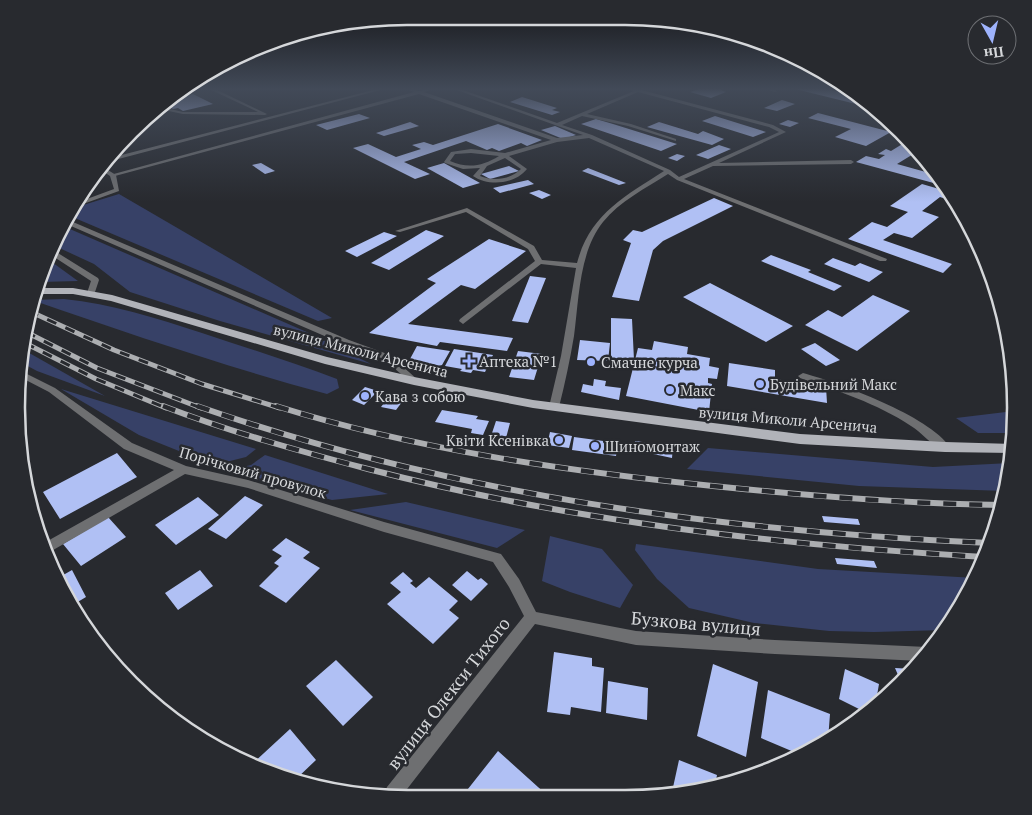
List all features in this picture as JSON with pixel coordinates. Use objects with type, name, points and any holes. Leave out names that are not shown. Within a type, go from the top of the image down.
[{"type":"main road","name":"вулиця Миколи Арсенича","points":[[43,291],[91,293],[131,302],[316,357],[414,381],[554,407],[800,439],[945,447],[1005,448]]},
{"type":"street","points":[[118,157],[242,126]]},
{"type":"street","points":[[113,175],[294,126]]},
{"type":"street","points":[[517,126],[557,140]]},
{"type":"street","points":[[564,126],[668,171],[679,178],[883,259]]},
{"type":"street","points":[[632,126],[674,140]]},
{"type":"street","points":[[679,178],[783,132],[771,126]]},
{"type":"street","points":[[485,167],[462,168],[447,162],[454,153],[462,151],[505,155],[524,169],[521,174],[501,180],[483,180],[476,176],[485,167],[505,155],[557,140],[590,136]]},
{"type":"street","points":[[709,165],[851,162]]},
{"type":"street","points":[[85,202],[117,190],[113,175],[107,171]]},
{"type":"street","points":[[554,407],[566,359],[581,266],[589,240],[600,221],[621,201],[668,171]]},
{"type":"street","points":[[398,232],[467,210],[531,248],[539,262]]},
{"type":"street","points":[[72,224],[346,342],[387,357],[414,381]]},
{"type":"street","points":[[57,255],[95,280],[91,293]]},
{"type":"street","points":[[463,321],[539,262],[581,266]]},
{"type":"street","points":[[803,376],[872,401],[926,429],[945,447]]},
{"type":"street","name":"Порічковий провулок","points":[[26,377],[52,390],[128,446],[184,470],[248,484],[384,527],[497,558],[514,582],[532,616]]},
{"type":"street","points":[[51,545],[184,470]]},
{"type":"street","name":"Бузкова вулиця","points":[[532,616],[636,638],[775,648],[917,654]]},
{"type":"street","name":"вулиця Олекси Тихого","points":[[394,789],[532,616]]},
{"type":"shaded area","points":[[119,194],[332,318],[318,321],[75,218],[83,205]]},
{"type":"shaded area","points":[[69,229],[309,333],[371,364],[220,321],[130,292],[94,264],[60,248]]},
{"type":"shaded area","points":[[53,263],[78,281],[46,282]]},
{"type":"shaded area","points":[[41,300],[82,301],[117,308],[185,327],[337,379],[339,388],[327,394],[290,384],[105,325],[40,303]]},
{"type":"shaded area","points":[[29,353],[105,396],[27,366]]},
{"type":"shaded area","points":[[61,389],[256,449],[246,457],[214,465],[139,435]]},
{"type":"shaded area","points":[[1007,412],[1006,433],[978,433],[956,418]]},
{"type":"shaded area","points":[[708,448],[933,467],[1003,463],[998,491],[859,486],[687,469]]},
{"type":"shaded area","points":[[265,455],[388,494],[332,500],[224,471],[251,465]]},
{"type":"shaded area","points":[[406,502],[525,530],[497,548],[350,510]]},
{"type":"shaded area","points":[[550,536],[602,549],[633,585],[620,608],[542,581]]},
{"type":"shaded area","points":[[636,544],[818,569],[968,578],[935,630],[829,631],[754,623],[689,608],[657,579],[635,550]]},
{"type":"building","points":[[318,126],[341,126],[327,130]]},
{"type":"building","points":[[398,126],[419,126],[384,136],[376,133]]},
{"type":"building","points":[[492,126],[504,126],[542,140],[527,146],[521,143],[499,151],[492,148],[487,150],[466,141],[404,162],[430,174],[415,179],[353,148],[368,144],[396,157],[421,149],[412,145],[424,142],[433,145]]},
{"type":"building","points":[[555,126],[576,135],[563,139],[541,130]]},
{"type":"building","points":[[587,126],[619,126],[677,144],[661,151]]},
{"type":"building","points":[[672,126],[698,134],[703,131],[724,139],[712,145],[647,127]]},
{"type":"building","points":[[718,126],[747,126],[766,132],[753,137]]},
{"type":"building","points":[[839,126],[868,126],[890,132],[866,146],[835,137],[851,129]]},
{"type":"building","points":[[902,144],[912,155],[897,164],[926,172],[934,183],[856,162],[866,156],[879,159],[885,155],[878,154],[886,149],[891,151]]},
{"type":"building","points":[[719,145],[731,149],[708,159],[696,155]]},
{"type":"building","points":[[677,154],[685,156],[677,161],[668,158]]},
{"type":"building","points":[[261,163],[275,171],[265,174],[252,165]]},
{"type":"building","points":[[444,163],[480,183],[463,188],[427,168]]},
{"type":"building","points":[[509,166],[519,171],[490,179],[481,174]]},
{"type":"building","points":[[588,168],[626,183],[619,185],[582,171]]},
{"type":"building","points":[[528,180],[534,184],[500,193],[493,188]]},
{"type":"building","points":[[922,184],[938,189],[945,199],[940,197],[922,211],[939,217],[912,238],[894,233],[883,240],[952,264],[943,273],[848,239],[872,222],[887,227],[908,212],[890,206]]},
{"type":"building","points":[[539,190],[551,195],[542,199],[529,193]]},
{"type":"building","points":[[714,198],[733,206],[663,241],[653,250],[639,301],[612,297],[631,243],[623,240],[633,230],[642,232]]},
{"type":"building","points":[[426,230],[444,236],[389,270],[371,263]]},
{"type":"building","points":[[384,232],[397,236],[357,257],[345,251]]},
{"type":"building","points":[[489,239],[526,251],[475,289],[461,285],[408,324],[513,338],[507,351],[440,342],[437,346],[369,333],[436,283],[427,279]]},
{"type":"building","points":[[771,255],[811,270],[808,272],[842,286],[834,291],[761,261]]},
{"type":"building","points":[[833,258],[855,266],[860,263],[883,272],[869,282],[824,264]]},
{"type":"building","points":[[530,276],[546,278],[528,323],[512,321]]},
{"type":"building","points":[[710,283],[793,326],[766,342],[683,297]]},
{"type":"building","points":[[873,295],[910,311],[857,351],[805,325],[828,310],[842,317]]},
{"type":"building","points":[[611,318],[632,319],[634,360],[611,358]]},
{"type":"building","points":[[580,340],[610,343],[608,361],[577,360]]},
{"type":"building","points":[[654,341],[688,347],[687,354],[710,358],[709,366],[719,368],[717,379],[708,378],[708,383],[712,384],[709,412],[626,396],[638,348],[652,350]]},
{"type":"building","points":[[815,343],[840,360],[826,366],[801,349]]},
{"type":"building","points":[[417,346],[450,351],[442,365],[438,366],[410,359]]},
{"type":"building","name":"Аптека №1","points":[[454,349],[493,355],[485,372],[473,370],[471,373],[460,371],[462,369],[445,366]]},
{"type":"building","points":[[518,351],[542,354],[534,380],[509,377]]},
{"type":"building","points":[[729,363],[775,370],[775,379],[826,387],[827,403],[727,386]]},
{"type":"building","points":[[594,379],[606,381],[605,386],[621,388],[619,400],[581,392],[583,384],[593,386]]},
{"type":"building","name":"Кава з собою","points":[[365,387],[378,391],[364,405],[352,400]]},
{"type":"building","points":[[387,399],[402,402],[396,410],[381,407]]},
{"type":"building","points":[[442,410],[478,416],[476,419],[489,421],[483,435],[471,433],[472,429],[435,422]]},
{"type":"building","points":[[496,421],[510,423],[506,438],[491,436]]},
{"type":"building","name":"Квіти Ксенівка","points":[[550,432],[572,436],[569,448],[547,445]]},
{"type":"building","name":"Шиномонтаж","points":[[574,437],[618,443],[616,456],[572,450]]},
{"type":"building","points":[[635,441],[673,446],[672,458],[634,450]]},
{"type":"building","points":[[117,453],[137,477],[60,519],[43,492]]},
{"type":"building","points":[[245,496],[263,505],[226,539],[208,529]]},
{"type":"building","points":[[198,497],[219,515],[176,545],[155,525]]},
{"type":"building","points":[[822,516],[858,519],[860,525],[824,522]]},
{"type":"building","points":[[108,517],[126,537],[81,566],[63,544]]},
{"type":"building","points":[[286,538],[310,552],[303,558],[320,568],[286,603],[259,586],[279,566],[274,563],[282,556],[272,550]]},
{"type":"building","points":[[835,558],[874,561],[877,568],[837,564]]},
{"type":"building","points":[[72,570],[86,597],[78,602],[63,575]]},
{"type":"building","points":[[200,570],[213,586],[178,610],[165,593]]},
{"type":"building","points":[[467,571],[478,580],[481,578],[488,584],[471,601],[452,585]]},
{"type":"building","points":[[403,572],[413,581],[410,583],[416,588],[429,577],[458,601],[449,610],[459,618],[433,644],[387,604],[401,592],[390,583]]},
{"type":"building","points":[[554,652],[592,658],[592,666],[604,668],[601,712],[571,707],[570,715],[547,712]]},
{"type":"building","points":[[336,660],[373,697],[343,726],[306,686]]},
{"type":"building","points":[[713,664],[758,682],[746,757],[697,736]]},
{"type":"building","points":[[895,668],[904,668],[898,675]]},
{"type":"building","points":[[845,669],[879,684],[877,695],[859,709],[839,699]]},
{"type":"building","points":[[608,681],[648,688],[647,720],[606,713]]},
{"type":"building","points":[[768,690],[830,714],[829,731],[793,752],[761,738]]},
{"type":"building","points":[[290,729],[316,760],[301,775],[257,759]]},
{"type":"building","points":[[498,751],[541,790],[467,790]]},
{"type":"building","points":[[679,760],[717,775],[716,779],[673,787]]},
{"type":"railway","points":[[37,314],[114,350],[202,384],[280,408]]},
{"type":"railway","points":[[32,335],[97,368],[201,408]]},
{"type":"railway","points":[[30,346],[96,379],[166,408]]},
{"type":"railway","points":[[163,406],[239,433],[316,455],[444,487],[520,503],[597,517],[751,538],[828,546],[977,557]]},
{"type":"railway","points":[[197,406],[293,437],[391,463],[489,485],[588,503],[688,518],[788,529],[982,543]]},
{"type":"railway","points":[[276,406],[383,435],[438,447],[548,466],[713,486],[822,496],[930,503],[994,505]]},
{"type":"place","name":"Аптека №1","points":[[469,361]]},
{"type":"place","name":"Смачне курча","points":[[591,362]]},
{"type":"place","name":"Будівельний Макс","points":[[760,384]]},
{"type":"place","name":"Макс","points":[[670,390]]},
{"type":"place","name":"Кава з собою","points":[[365,396]]},
{"type":"place","name":"Квіти Ксенівка","points":[[559,440]]},
{"type":"place","name":"Шиномонтаж","points":[[595,446]]}]
